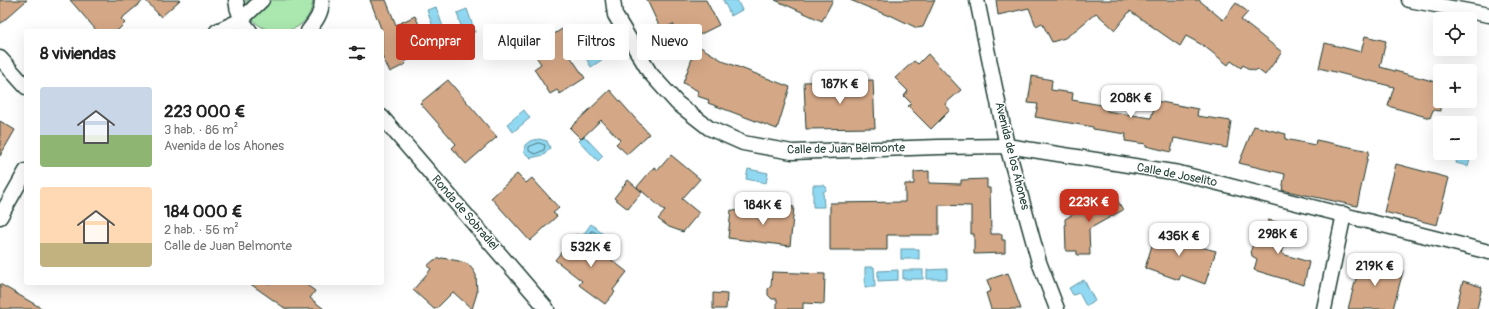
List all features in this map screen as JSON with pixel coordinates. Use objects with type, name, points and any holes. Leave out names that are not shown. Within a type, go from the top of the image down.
[{"type":"street","points":[[236,0],[236,8],[246,26]]},
{"type":"street","points":[[229,29],[246,26],[262,0]]},
{"type":"street","points":[[310,29],[317,20],[322,7],[322,0]]},
{"type":"street","name":"Calle de Juan Belmonte","points":[[613,0],[615,15],[650,73],[677,103],[709,128],[743,144],[792,152],[1007,146]]},
{"type":"street","name":"Avenida de los Ahones","points":[[977,0],[1007,146],[1039,262],[1057,309]]},
{"type":"street","points":[[1409,0],[1489,15]]},
{"type":"street","points":[[0,58],[24,85]]},
{"type":"street","name":"Ronda de Sobradiel","points":[[384,119],[547,309]]},
{"type":"street","name":"Calle de Joselito","points":[[1007,146],[1179,173],[1489,252]]},
{"type":"street","points":[[0,217],[24,175]]},
{"type":"street","points":[[1324,309],[1344,214]]},
{"type":"green space","points":[[246,0],[313,0],[309,14],[301,24],[292,29],[267,29],[256,23],[249,13]]},
{"type":"water","points":[[723,0],[737,0],[742,10],[731,16]]},
{"type":"water","points":[[436,7],[442,24],[432,24],[427,10]]},
{"type":"water","points":[[467,9],[472,24],[460,24],[457,13]]},
{"type":"water","points":[[587,60],[602,60],[591,67]]},
{"type":"water","points":[[524,110],[530,118],[513,132],[507,124]]},
{"type":"water","points":[[584,136],[603,156],[598,161],[579,141]]},
{"type":"water","points":[[539,139],[547,141],[550,148],[544,155],[530,158],[531,157],[524,152],[525,145],[530,141]]},
{"type":"water","points":[[1457,160],[1470,160],[1468,166],[1456,163]]},
{"type":"water","points":[[748,169],[768,173],[766,183],[746,179]]},
{"type":"water","points":[[813,185],[824,185],[827,188],[823,192],[824,207],[813,207]]},
{"type":"water","points":[[591,224],[613,242],[605,252],[583,235]]},
{"type":"water","points":[[901,249],[919,249],[919,259],[901,259]]},
{"type":"water","points":[[865,267],[874,267],[875,287],[865,287]]},
{"type":"water","points":[[947,269],[947,279],[927,279],[927,270]]},
{"type":"water","points":[[898,270],[898,280],[878,281],[878,271]]},
{"type":"water","points":[[903,270],[923,270],[923,279],[903,279]]},
{"type":"water","points":[[1084,280],[1095,301],[1086,306],[1079,293],[1073,295],[1069,288]]},
{"type":"building","points":[[0,0],[27,0],[0,24]]},
{"type":"building","points":[[70,0],[144,0],[121,19],[125,23],[119,29],[95,29]]},
{"type":"building","points":[[145,0],[180,0],[161,17]]},
{"type":"building","points":[[370,0],[386,0],[396,25],[396,60],[408,60],[404,62],[406,64],[390,72],[384,60],[384,29],[381,29]]},
{"type":"building","points":[[647,0],[706,0],[719,25],[702,34],[702,24],[658,24]]},
{"type":"building","points":[[775,0],[833,0],[822,21]]},
{"type":"building","points":[[850,0],[935,0],[923,27],[917,28],[890,15],[889,16]]},
{"type":"building","points":[[996,0],[1199,0],[1223,20],[1236,3],[1248,12],[1241,20],[1282,52],[1265,75],[1257,69],[1255,71],[1250,70],[1243,65],[1241,68],[1231,61],[1228,65],[1204,46],[1186,36],[1180,46],[1130,11],[1115,30],[1096,13],[1065,38],[1052,42],[1042,23],[1036,26],[1029,8],[998,15]]},
{"type":"building","points":[[415,16],[419,24],[398,24]]},
{"type":"building","points":[[562,29],[563,60],[573,60],[585,78],[560,94],[557,90],[550,94],[534,69],[541,64],[538,60],[555,60],[555,34]]},
{"type":"building","points":[[1365,36],[1386,41],[1380,67],[1433,81],[1433,108],[1440,108],[1440,111],[1433,110],[1430,118],[1388,106],[1394,87],[1319,68],[1325,43],[1361,52]]},
{"type":"building","points":[[702,48],[725,62],[790,87],[777,129],[708,103],[709,100],[697,96],[698,91],[683,83],[691,60],[702,60]]},
{"type":"building","points":[[928,54],[961,90],[945,104],[950,110],[931,129],[908,106],[912,104],[904,96],[908,91],[895,78],[914,61],[918,64]]},
{"type":"building","points":[[1032,76],[1052,80],[1051,90],[1073,93],[1072,100],[1108,106],[1107,111],[1151,118],[1156,101],[1198,109],[1197,116],[1231,121],[1227,148],[1174,138],[1171,152],[1146,146],[1146,144],[1125,141],[1126,134],[1035,117],[1038,104],[1028,103]]},
{"type":"building","points":[[448,80],[497,137],[466,164],[452,148],[456,144],[420,103]]},
{"type":"building","points":[[873,80],[875,128],[806,129],[804,82]]},
{"type":"building","points":[[610,90],[649,134],[627,154],[616,144],[620,140],[601,120],[581,139],[570,128]]},
{"type":"building","points":[[0,121],[15,130],[0,156]]},
{"type":"building","points":[[1254,126],[1286,134],[1285,139],[1315,145],[1316,140],[1369,151],[1357,206],[1282,190],[1285,174],[1239,163]]},
{"type":"building","points":[[671,155],[700,179],[682,199],[699,213],[683,232],[669,227],[658,219],[665,211],[637,187],[654,167],[658,170]]},
{"type":"building","points":[[1396,164],[1449,178],[1437,225],[1384,212]]},
{"type":"building","points":[[929,171],[929,183],[961,184],[961,180],[987,179],[987,188],[990,188],[991,234],[1002,234],[1002,240],[1005,240],[1005,253],[974,254],[974,234],[971,234],[971,206],[939,205],[939,235],[887,235],[887,250],[830,250],[830,203],[905,202],[905,184],[914,184],[914,172]]},
{"type":"building","points":[[517,174],[526,183],[532,178],[559,208],[553,213],[557,216],[530,241],[491,198]]},
{"type":"building","points":[[628,180],[642,192],[628,209],[614,198]]},
{"type":"building","points":[[1112,191],[1123,210],[1089,229],[1090,255],[1077,255],[1077,251],[1066,251],[1065,219]]},
{"type":"building","points":[[781,205],[794,207],[790,246],[728,238],[731,210],[758,214],[759,209],[781,212]]},
{"type":"building","points":[[1268,220],[1290,225],[1282,254],[1309,262],[1304,285],[1254,270],[1257,259],[1252,256],[1251,250],[1253,244],[1265,236]]},
{"type":"building","points":[[1158,226],[1187,237],[1185,243],[1216,251],[1205,284],[1181,275],[1179,280],[1145,268]]},
{"type":"building","points":[[575,235],[580,235],[627,272],[613,290],[615,292],[605,304],[579,285],[582,281],[555,260]]},
{"type":"building","points":[[442,258],[468,264],[476,275],[477,293],[472,309],[453,292],[436,309],[434,309],[413,290],[431,269],[427,266],[434,260]]},
{"type":"building","points":[[1361,259],[1403,271],[1393,309],[1348,309]]},
{"type":"building","points":[[772,272],[825,274],[824,304],[803,303],[803,309],[777,309],[777,299],[772,299],[768,295],[768,289],[771,286]]},
{"type":"building","points":[[1008,273],[1021,309],[991,309],[986,293],[991,291],[987,280]]},
{"type":"building","points":[[1463,281],[1482,287],[1477,309],[1456,309]]},
{"type":"building","points":[[0,284],[43,309],[0,309]]},
{"type":"building","points":[[252,285],[307,285],[315,291],[310,298],[324,309],[286,309]]},
{"type":"building","points":[[713,293],[727,294],[726,309],[713,309]]}]
